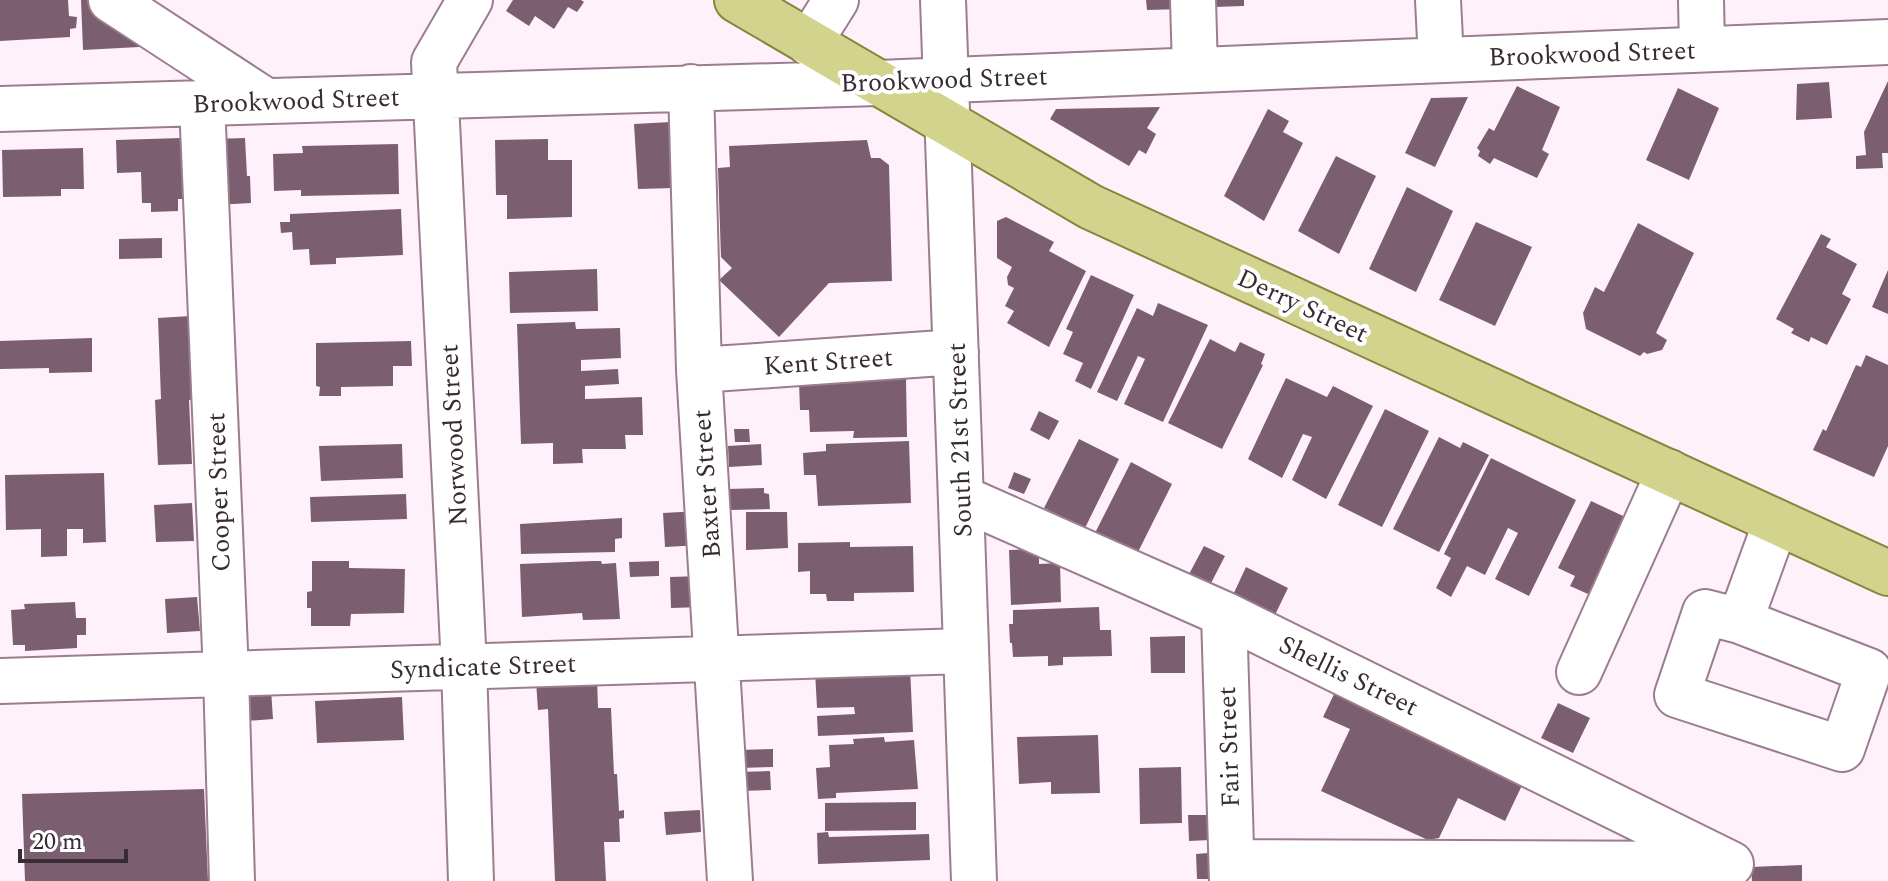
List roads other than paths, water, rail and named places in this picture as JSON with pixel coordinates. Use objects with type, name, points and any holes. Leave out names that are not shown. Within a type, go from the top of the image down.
[{"type":"main road","name":"Derry Street","points":[[737,0],[1091,207],[1888,573]]},
{"type":"street","points":[[111,0],[266,101]]},
{"type":"street","name":"Norwood Street","points":[[470,0],[434,62],[464,666],[471,881]]},
{"type":"street","points":[[809,43],[836,0]]},
{"type":"street","name":"South 21st Street","points":[[943,0],[974,881]]},
{"type":"street","points":[[1193,0],[1195,69]]},
{"type":"street","points":[[1438,0],[1441,60]]},
{"type":"street","points":[[1701,0],[1702,49]]},
{"type":"street","name":"Brookwood Street","points":[[0,109],[878,83],[1888,42]]},
{"type":"street","name":"Baxter Street","points":[[691,87],[699,370],[730,881]]},
{"type":"street","name":"Cooper Street","points":[[202,103],[232,881]]},
{"type":"street","name":"Kent Street","points":[[699,370],[956,352]]},
{"type":"street","points":[[1579,672],[1669,472]]},
{"type":"street","name":"Shellis Street","points":[[962,498],[1224,614],[1731,872]]},
{"type":"street","points":[[1740,621],[1776,522]]},
{"type":"street","name":"Fair Street","points":[[1224,614],[1232,871]]},
{"type":"street","name":"Syndicate Street","points":[[0,681],[965,651]]},
{"type":"street","points":[[1232,871],[1731,872]]}]
